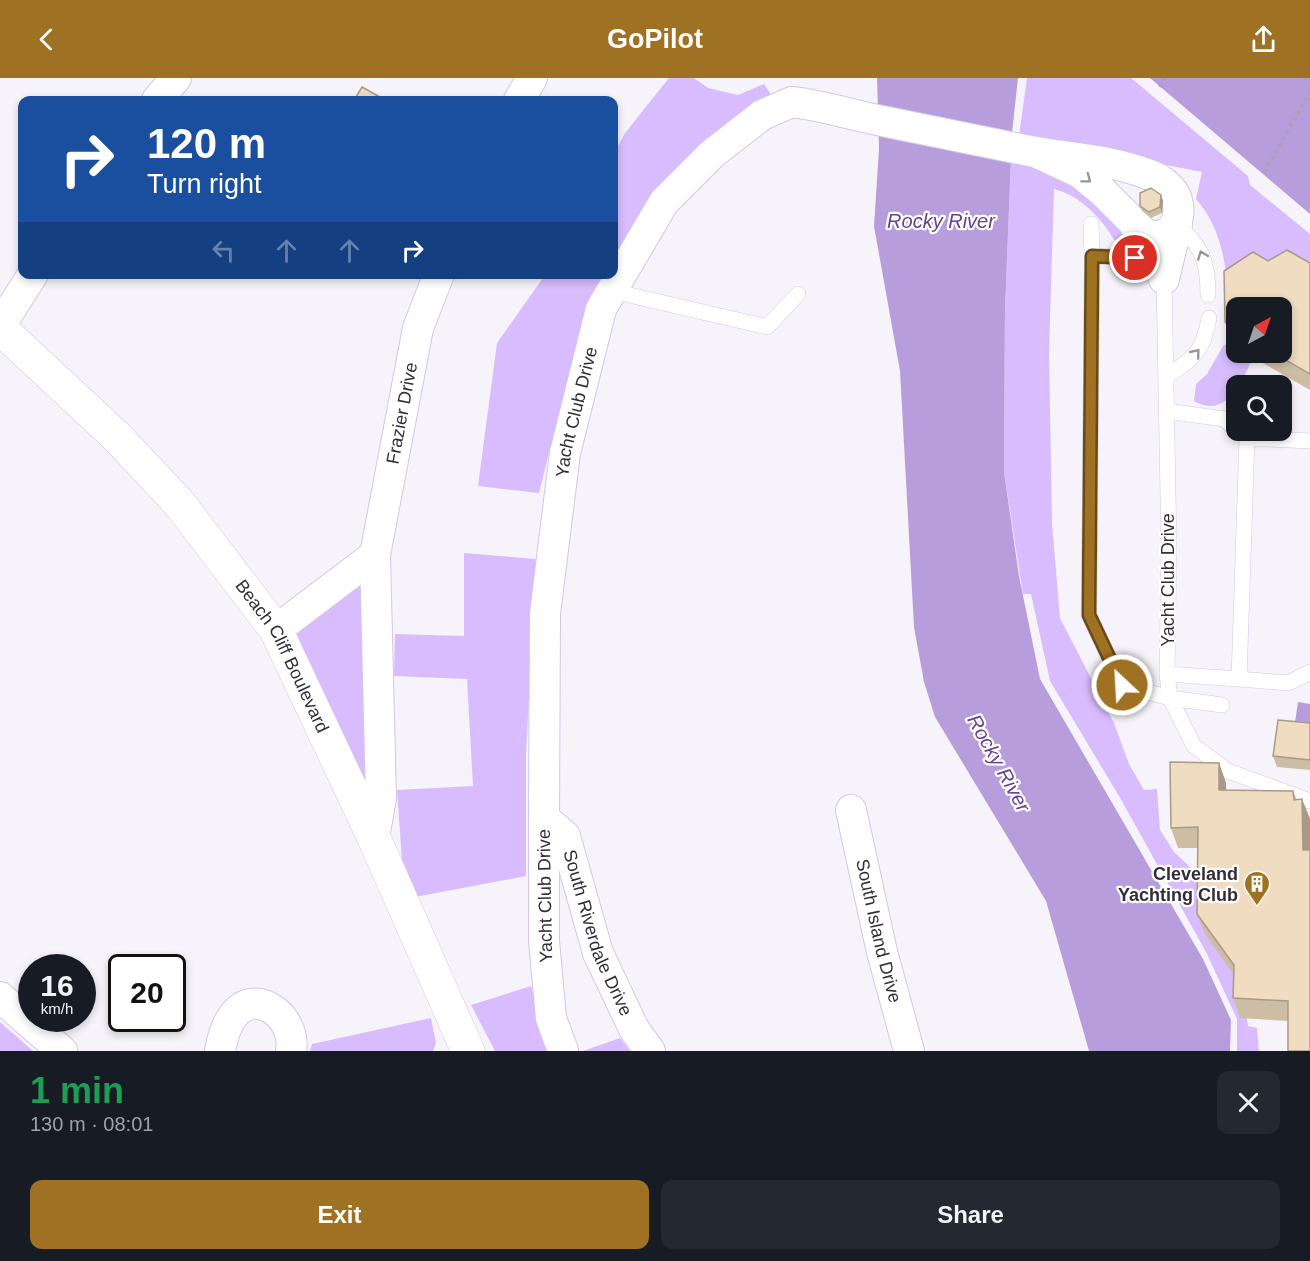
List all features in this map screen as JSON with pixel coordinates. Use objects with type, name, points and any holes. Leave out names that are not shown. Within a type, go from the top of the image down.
[{"type":"street","points":[[160,96],[176,78]]},
{"type":"street","points":[[521,96],[532,78]]},
{"type":"street","name":"Yacht Club Drive","points":[[563,1051],[551,1018],[544,941],[545,614],[565,453],[602,309],[664,202],[712,154],[762,115],[792,102],[816,105],[839,112],[1035,152],[1095,159],[1152,176],[1166,184],[1175,195],[1178,210],[1177,224],[1160,269]]},
{"type":"street","name":"Yacht Club Drive","points":[[1035,152],[1080,173],[1101,189],[1151,247],[1160,269]]},
{"type":"street","name":"Yacht Club Drive","points":[[1135,226],[1152,237],[1163,237],[1170,233],[1177,224]]},
{"type":"street","points":[[0,327],[30,279]]},
{"type":"street","name":"Frazier Drive","points":[[374,838],[381,798],[375,555],[418,328],[437,279]]},
{"type":"street","name":"Beach Cliff Boulevard","points":[[0,327],[117,437],[179,503],[276,630],[374,838],[468,1051]]},
{"type":"street","points":[[276,630],[375,555]]},
{"type":"street","name":"South Island Drive","points":[[851,810],[882,952],[909,1051]]},
{"type":"street","name":"South Riverdale Drive","points":[[544,818],[565,836],[598,953],[634,1029],[650,1051]]},
{"type":"street","points":[[0,997],[62,1051]]},
{"type":"street","points":[[220,1051],[234,1015],[246,1006],[261,1005],[274,1009],[285,1019],[292,1031],[291,1051]]},
{"type":"lane","points":[[1091,224],[1089,615],[1122,685],[1170,698],[1222,705]]},
{"type":"lane","points":[[1177,224],[1196,241],[1204,256],[1208,295]]},
{"type":"lane","points":[[1092,256],[1160,269]]},
{"type":"lane","name":"Yacht Club Drive","points":[[1160,269],[1167,411],[1167,674],[1170,698],[1194,746],[1228,771],[1310,801]]},
{"type":"lane","points":[[612,291],[767,327],[798,294]]},
{"type":"lane","points":[[1166,377],[1196,357],[1205,340],[1209,318]]},
{"type":"lane","points":[[1167,411],[1226,421]]},
{"type":"lane","points":[[1292,439],[1310,441]]},
{"type":"lane","points":[[1239,679],[1240,441]]},
{"type":"lane","points":[[1167,674],[1288,683],[1310,672]]},
{"type":"path","points":[[1160,87],[1165,78]]},
{"type":"path","points":[[1305,78],[1310,84]]},
{"type":"path","points":[[1264,172],[1310,92]]},
{"type":"shaded area","points":[[669,78],[694,78],[708,88],[738,95],[764,84],[775,101],[618,263],[618,146],[625,133]]},
{"type":"shaded area","points":[[1027,78],[1131,78],[1248,176],[1250,185],[1310,234],[1310,279],[1228,291],[1219,242],[1210,220],[1196,199],[1202,172],[1019,136]]},
{"type":"shaded area","points":[[1011,159],[1055,169],[1125,231],[1119,243],[1117,242],[1084,204],[1054,189],[1049,352],[1052,523],[1060,618],[1114,723],[1129,764],[1144,790],[1157,789],[1160,830],[1174,852],[1205,881],[1241,985],[1248,1026],[1257,1028],[1259,1051],[1237,1051],[1237,1019],[1206,952],[1119,796],[1050,681],[1031,594],[1023,594],[1004,472],[1005,310]]},
{"type":"shaded area","points":[[542,279],[607,279],[576,354],[539,493],[478,486],[497,343]]},
{"type":"shaded area","points":[[1226,344],[1226,363],[1251,363],[1245,375],[1226,375],[1226,400],[1212,406],[1200,404],[1194,401],[1196,384],[1207,374]]},
{"type":"shaded area","points":[[464,553],[536,559],[526,755],[526,876],[415,897],[402,861],[397,790],[473,786],[467,679],[394,676],[395,634],[464,636]]},
{"type":"shaded area","points":[[375,555],[374,838],[276,630]]},
{"type":"shaded area","points":[[531,986],[551,1051],[495,1051],[471,1005]]},
{"type":"shaded area","points":[[431,1018],[436,1043],[433,1051],[310,1051],[312,1044]]},
{"type":"shaded area","points":[[0,1022],[33,1051],[0,1051]]},
{"type":"shaded area","points":[[620,1038],[630,1051],[583,1051]]},
{"type":"water","name":"Rocky River","points":[[877,78],[1018,78],[1012,133],[1005,310],[1004,472],[1019,576],[1040,679],[1203,959],[1231,1020],[1230,1051],[1089,1051],[1046,901],[935,717],[924,682],[914,627],[900,371],[874,226],[879,149]]},
{"type":"water","points":[[1150,78],[1310,78],[1310,214]]},
{"type":"water","points":[[1298,702],[1310,704],[1310,723],[1295,722]]},
{"type":"building","points":[[362,87],[378,96],[356,96]]},
{"type":"building","points":[[1151,188],[1161,195],[1160,207],[1149,212],[1140,206],[1140,193]]},
{"type":"building","points":[[1287,250],[1310,263],[1310,374],[1291,363],[1292,297],[1226,297],[1225,322],[1224,271],[1253,252],[1268,261]]},
{"type":"building","points":[[1278,720],[1310,723],[1310,760],[1273,756]]},
{"type":"building","name":"Cleveland Yachting Club","points":[[1170,762],[1219,763],[1219,790],[1293,791],[1294,800],[1302,799],[1303,850],[1310,850],[1310,1051],[1288,1051],[1288,1001],[1233,998],[1234,965],[1197,914],[1198,827],[1171,828]]},
{"type":"place","name":"Cleveland Yachting Club","points":[[1257,907]]},
{"type":"route","points":[[1122,685],[1089,615],[1092,256],[1135,258]]}]
